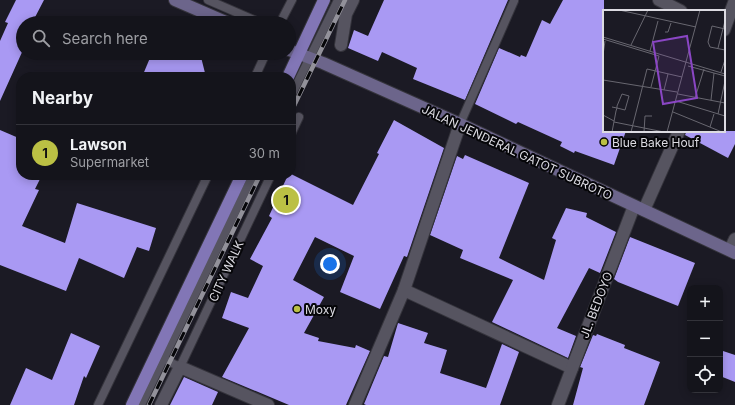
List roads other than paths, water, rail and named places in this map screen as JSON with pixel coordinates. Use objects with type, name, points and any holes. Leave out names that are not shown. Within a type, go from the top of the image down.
[{"type":"main road","points":[[175,0],[212,16]]},
{"type":"main road","points":[[290,72],[324,0]]},
{"type":"main road","name":"JALAN JENDERAL GATOT SUBROTO","points":[[299,54],[460,124],[639,208],[733,247]]},
{"type":"main road","points":[[132,405],[160,358],[240,180]]},
{"type":"street","points":[[341,45],[346,14],[353,0]]},
{"type":"street","points":[[659,0],[679,10]]},
{"type":"street","points":[[725,27],[735,0]]},
{"type":"street","points":[[355,405],[404,290],[460,124]]},
{"type":"street","name":"JL. BEDOYO","points":[[558,405],[639,208],[678,132]]},
{"type":"street","points":[[404,290],[572,368]]},
{"type":"street","points":[[161,405],[180,367],[268,405]]},
{"type":"lane","points":[[208,0],[245,16]]},
{"type":"lane","points":[[284,16],[292,0]]},
{"type":"lane","points":[[296,72],[299,54],[338,0]]},
{"type":"lane","points":[[460,124],[514,1]]},
{"type":"lane","points":[[257,72],[263,60]]},
{"type":"lane","points":[[296,123],[299,117]]},
{"type":"lane","points":[[98,405],[206,180]]},
{"type":"lane","points":[[141,405],[160,358],[250,180]]},
{"type":"lane","name":"CITY WALK","points":[[180,367],[269,180]]},
{"type":"lane","points":[[160,358],[180,367]]},
{"type":"railway","points":[[296,102],[345,0]]},
{"type":"railway","points":[[149,405],[258,180]]},
{"type":"place","name":"Blue Bake Houf","points":[[604,142]]},
{"type":"place","name":"Lawson","points":[[286,200]]},
{"type":"place","name":"Moxy","points":[[297,309]]}]
